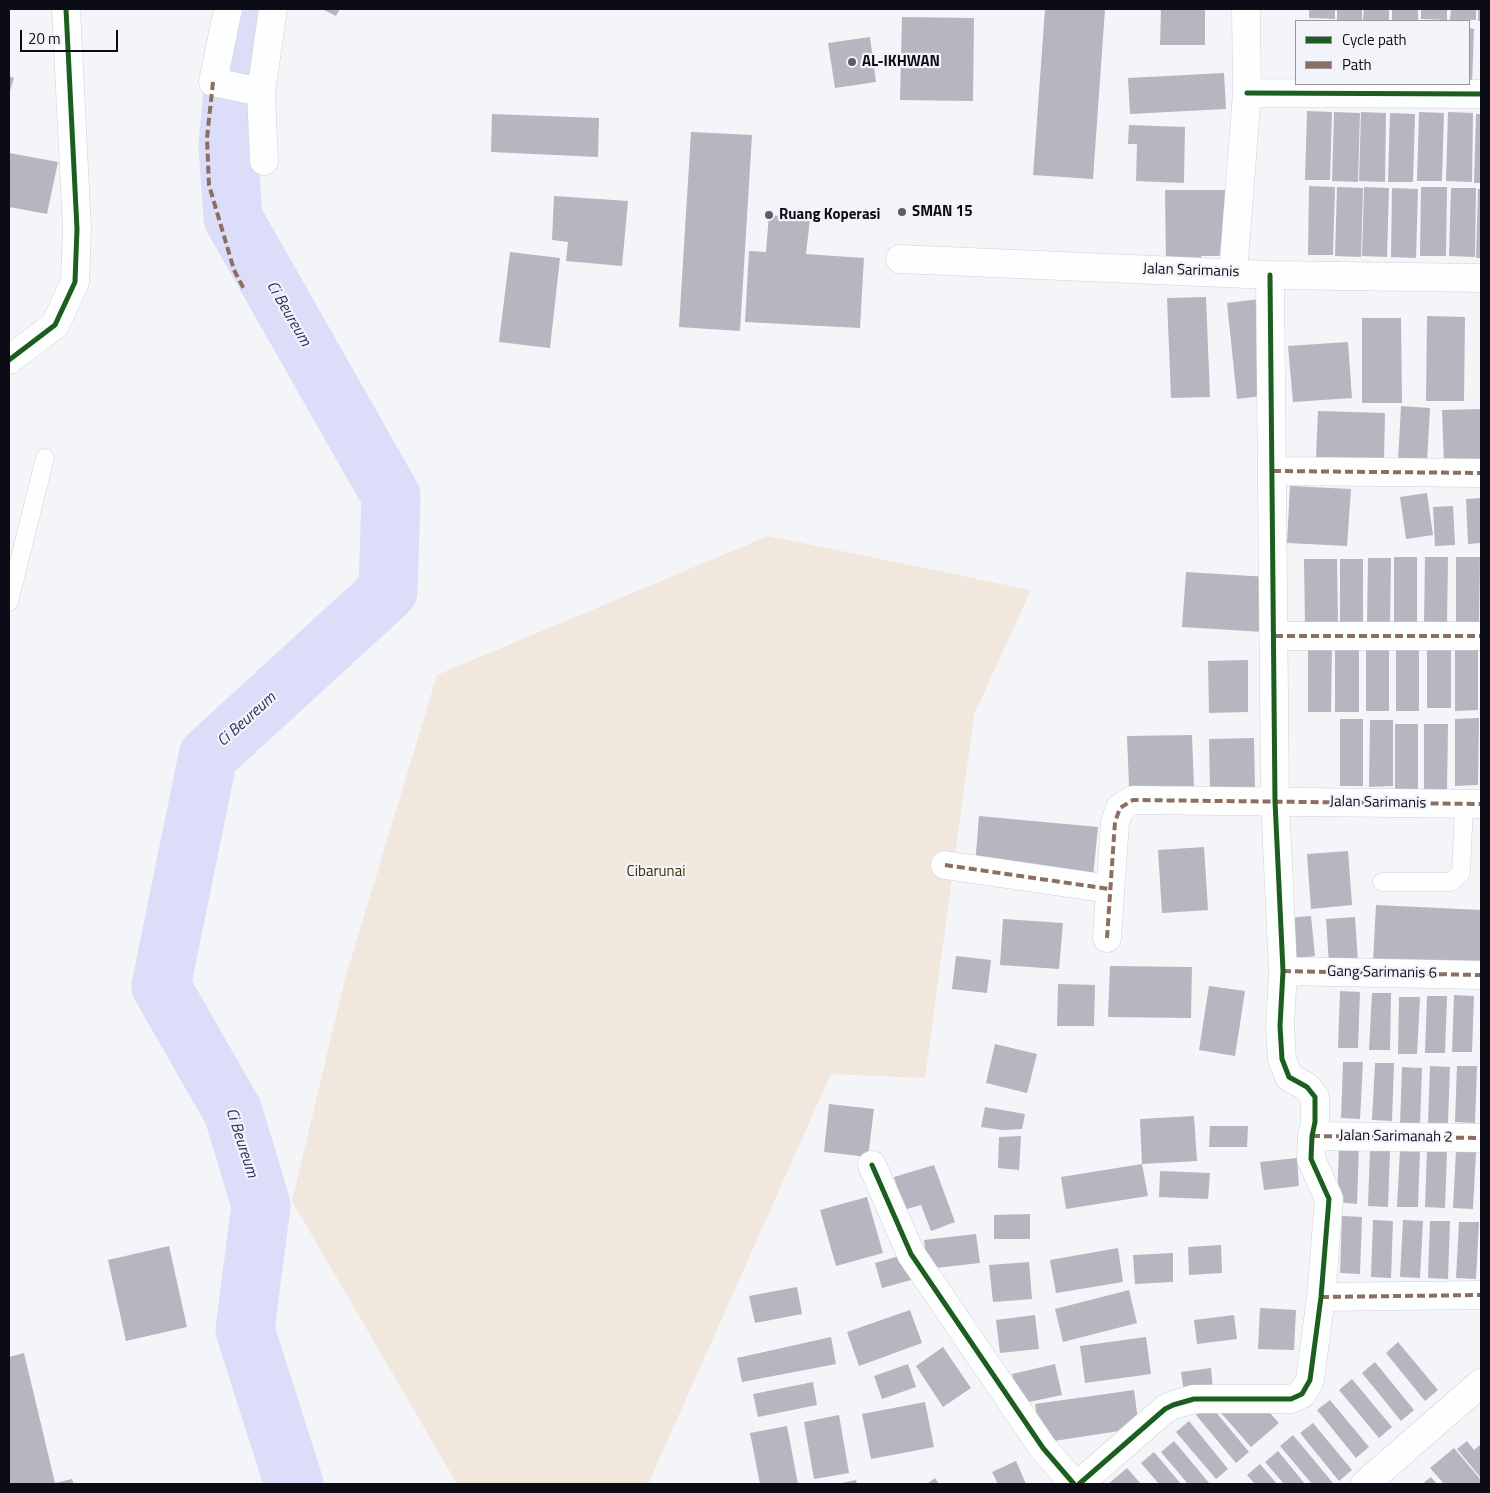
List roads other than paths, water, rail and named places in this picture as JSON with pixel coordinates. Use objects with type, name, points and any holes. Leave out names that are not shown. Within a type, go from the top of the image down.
[{"type":"street","points":[[9,360],[54,324],[75,282],[77,229],[66,9]]},
{"type":"street","points":[[228,9],[214,82],[244,88]]},
{"type":"street","points":[[264,161],[244,88],[273,9]]},
{"type":"street","points":[[1233,273],[1247,93],[1246,9]]},
{"type":"street","points":[[1247,93],[1481,94]]},
{"type":"street","name":"Jalan Sarimanis","points":[[900,259],[1270,275],[1481,278]]},
{"type":"street","points":[[1079,1484],[1165,1409],[1173,1405],[1194,1399],[1291,1399],[1302,1394],[1310,1380],[1321,1296],[1329,1199],[1311,1158],[1315,1122],[1315,1097],[1307,1087],[1289,1077],[1282,1059],[1280,1026],[1284,971],[1275,801],[1275,636],[1270,275]]},
{"type":"street","points":[[1273,471],[1481,473]]},
{"type":"street","points":[[1275,636],[1481,636]]},
{"type":"street","name":"Jalan Sarimanis","points":[[1109,889],[1115,822],[1120,808],[1126,802],[1133,800],[1472,804]]},
{"type":"street","points":[[944,865],[1109,889],[1107,938]]},
{"type":"street","name":"Gang Sarimanis 6","points":[[1284,971],[1481,975]]},
{"type":"street","name":"Jalan Sarimanah 2","points":[[1312,1136],[1481,1138]]},
{"type":"street","points":[[872,1165],[911,1254],[1042,1448],[1074,1484]]},
{"type":"street","points":[[1321,1296],[1481,1296]]},
{"type":"street","points":[[1365,1484],[1481,1383]]},
{"type":"lane","points":[[9,602],[45,458]]},
{"type":"lane","points":[[1382,882],[1451,882],[1461,873],[1472,804]]},
{"type":"waterway","name":"Ci Beureum","points":[[252,9],[236,61],[228,145],[233,218],[391,496],[388,591],[208,756],[161,986],[233,1112],[261,1205],[245,1330],[294,1484]]},
{"type":"place","name":"AL-IKHWAN","points":[[852,62]]},
{"type":"place","name":"SMAN 15","points":[[902,212]]},
{"type":"place","name":"Ruang Koperasi","points":[[769,215]]},
{"type":"park label","name":"Cibarunai","points":[[656,872]]}]
